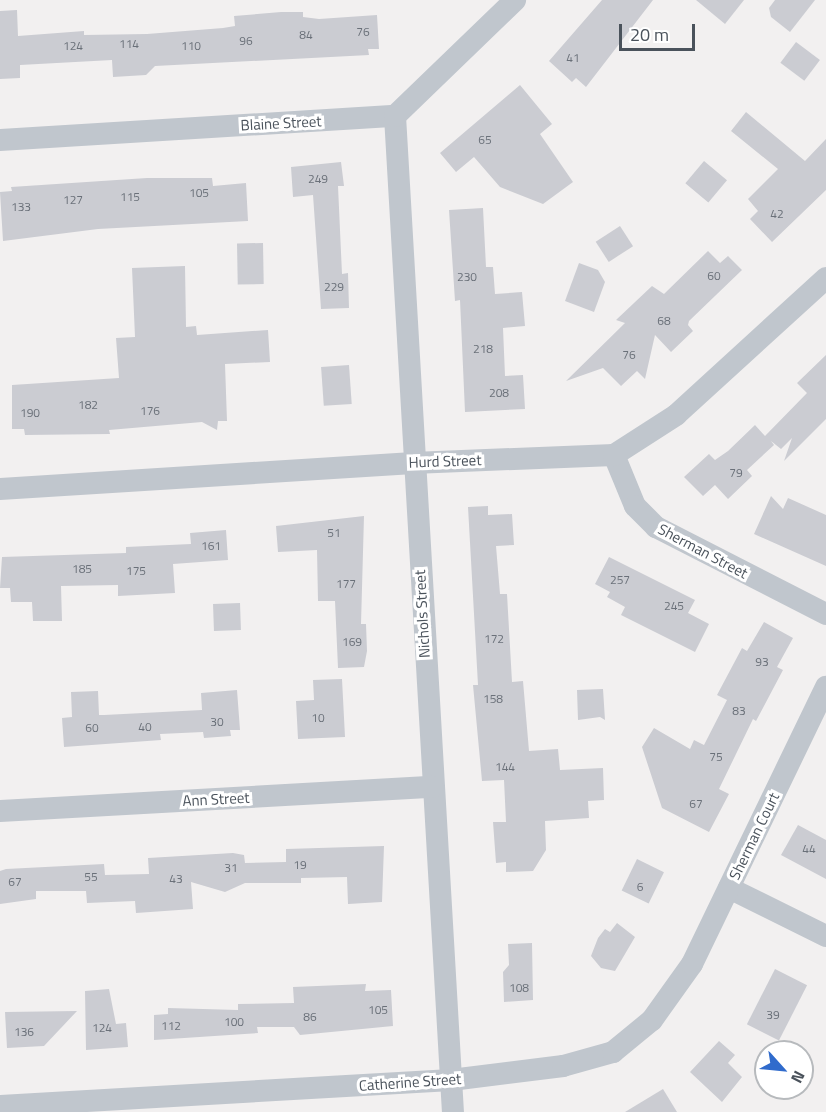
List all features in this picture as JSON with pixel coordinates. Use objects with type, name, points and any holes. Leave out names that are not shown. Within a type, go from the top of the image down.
[{"type":"street","points":[[395,117],[515,0]]},
{"type":"street","name":"Blaine Street","points":[[0,140],[395,117]]},
{"type":"street","name":"Nichols Street","points":[[395,117],[413,463],[453,1112]]},
{"type":"street","points":[[614,455],[676,415],[826,278]]},
{"type":"street","name":"Hurd Street","points":[[0,489],[413,463],[614,455]]},
{"type":"street","name":"Sherman Street","points":[[614,455],[635,506],[656,527],[826,614]]},
{"type":"street","name":"Sherman Court","points":[[826,687],[729,888],[826,936]]},
{"type":"street","name":"Ann Street","points":[[0,811],[432,787]]},
{"type":"street","name":"Catherine Street","points":[[0,1106],[451,1080],[589,1061],[635,1037],[673,995],[692,964],[729,888]]},
{"type":"building","points":[[602,0],[653,0],[586,87],[576,78],[572,82],[549,61]]},
{"type":"building","points":[[696,0],[744,0],[725,24]]},
{"type":"building","points":[[775,0],[815,0],[790,32],[771,17],[769,8]]},
{"type":"building","points":[[17,10],[18,36],[84,31],[84,35],[147,34],[223,28],[235,26],[234,16],[281,12],[303,12],[303,17],[319,19],[377,15],[379,49],[368,49],[369,55],[155,66],[146,75],[113,77],[112,60],[20,65],[20,78],[0,79],[0,11]]},
{"type":"building","points":[[796,42],[820,60],[804,81],[780,63]]},
{"type":"building","points":[[520,85],[552,124],[540,134],[573,182],[543,204],[500,187],[474,157],[456,172],[440,153]]},
{"type":"building","points":[[746,112],[805,161],[826,139],[826,190],[772,242],[750,219],[758,211],[748,199],[778,169],[731,131]]},
{"type":"building","points":[[704,161],[727,180],[708,202],[685,183]]},
{"type":"building","points":[[341,162],[344,186],[338,186],[342,274],[348,273],[349,308],[321,309],[313,195],[293,197],[291,167]]},
{"type":"building","points":[[147,178],[212,178],[213,186],[246,183],[248,221],[98,229],[3,241],[0,192],[12,191],[11,187]]},
{"type":"building","points":[[483,208],[486,267],[493,267],[495,294],[522,292],[525,326],[503,328],[505,376],[523,375],[525,409],[465,412],[460,300],[455,301],[449,210]]},
{"type":"building","points":[[620,226],[633,246],[609,262],[596,242]]},
{"type":"building","points":[[237,243],[263,243],[264,284],[238,284]]},
{"type":"building","points":[[708,251],[720,263],[728,256],[742,270],[689,321],[688,325],[693,331],[671,352],[655,335],[645,379],[637,371],[621,386],[603,368],[566,381],[625,323],[616,320],[652,286],[664,294]]},
{"type":"building","points":[[579,263],[598,270],[605,282],[594,312],[565,301]]},
{"type":"building","points":[[185,266],[186,327],[196,326],[197,335],[268,330],[270,362],[225,364],[227,421],[218,421],[217,430],[202,422],[109,430],[110,434],[25,435],[24,429],[12,429],[12,385],[119,378],[116,338],[135,337],[132,268]]},
{"type":"building","points":[[826,355],[826,419],[784,461],[792,438],[781,449],[771,441],[774,445],[747,470],[752,476],[728,499],[715,485],[703,496],[684,477],[709,454],[715,460],[728,451],[755,425],[765,436],[807,393],[797,383]]},
{"type":"building","points":[[349,365],[352,404],[324,406],[321,367]]},
{"type":"building","points":[[771,496],[783,509],[788,498],[826,515],[826,566],[754,534]]},
{"type":"building","points":[[488,506],[488,515],[512,514],[514,545],[496,546],[500,594],[507,594],[512,682],[523,681],[529,751],[558,749],[560,770],[603,768],[604,800],[588,801],[589,818],[545,821],[546,850],[533,871],[506,872],[506,862],[496,863],[493,822],[506,822],[504,780],[482,781],[473,685],[478,685],[468,507]]},
{"type":"building","points":[[364,516],[361,624],[366,624],[367,651],[364,667],[338,668],[335,601],[318,601],[317,550],[278,552],[276,526]]},
{"type":"building","points":[[226,530],[228,560],[173,564],[175,593],[118,596],[118,585],[61,586],[62,621],[33,621],[32,602],[11,602],[10,588],[0,588],[2,557],[126,553],[126,547],[191,544],[190,533]]},
{"type":"building","points":[[609,557],[695,600],[688,613],[709,624],[695,652],[621,615],[625,607],[607,597],[610,592],[595,584]]},
{"type":"building","points":[[240,603],[241,630],[214,631],[213,604]]},
{"type":"building","points":[[764,622],[793,638],[777,667],[783,670],[756,721],[753,719],[719,789],[729,794],[709,832],[662,808],[642,747],[654,728],[690,749],[694,740],[704,745],[727,700],[717,695],[742,648],[747,651]]},
{"type":"building","points":[[342,679],[345,737],[298,739],[296,701],[314,700],[313,680]]},
{"type":"building","points":[[603,689],[605,720],[600,717],[578,720],[577,690]]},
{"type":"building","points":[[237,690],[240,730],[230,730],[231,736],[204,738],[203,732],[160,734],[161,740],[64,747],[62,718],[72,717],[71,692],[98,691],[99,715],[104,715],[202,710],[201,693]]},
{"type":"building","points":[[798,825],[826,840],[826,879],[781,855]]},
{"type":"building","points":[[384,846],[382,902],[348,904],[347,877],[301,878],[301,883],[245,883],[225,892],[191,882],[193,909],[136,913],[135,901],[87,903],[86,891],[36,891],[36,899],[0,904],[0,871],[6,869],[104,864],[105,875],[149,874],[148,858],[233,853],[244,855],[245,863],[286,862],[286,849]]},
{"type":"building","points":[[637,859],[664,872],[649,904],[622,890]]},
{"type":"building","points":[[617,923],[635,937],[615,971],[601,968],[591,956],[598,938],[605,929],[610,932]]},
{"type":"building","points":[[532,943],[533,1000],[504,1002],[503,972],[509,965],[508,944]]},
{"type":"building","points":[[775,969],[807,985],[778,1040],[747,1024]]},
{"type":"building","points":[[366,984],[365,991],[391,990],[393,1026],[300,1035],[294,1027],[257,1027],[258,1033],[154,1040],[154,1015],[168,1014],[168,1008],[238,1010],[238,1004],[294,1003],[293,987]]},
{"type":"building","points":[[109,989],[116,1024],[126,1023],[128,1047],[86,1050],[85,991]]},
{"type":"building","points":[[77,1011],[44,1046],[7,1048],[5,1012]]},
{"type":"building","points":[[719,1041],[735,1055],[728,1063],[742,1077],[722,1102],[690,1072]]},
{"type":"building","points":[[663,1089],[677,1112],[625,1112]]}]
